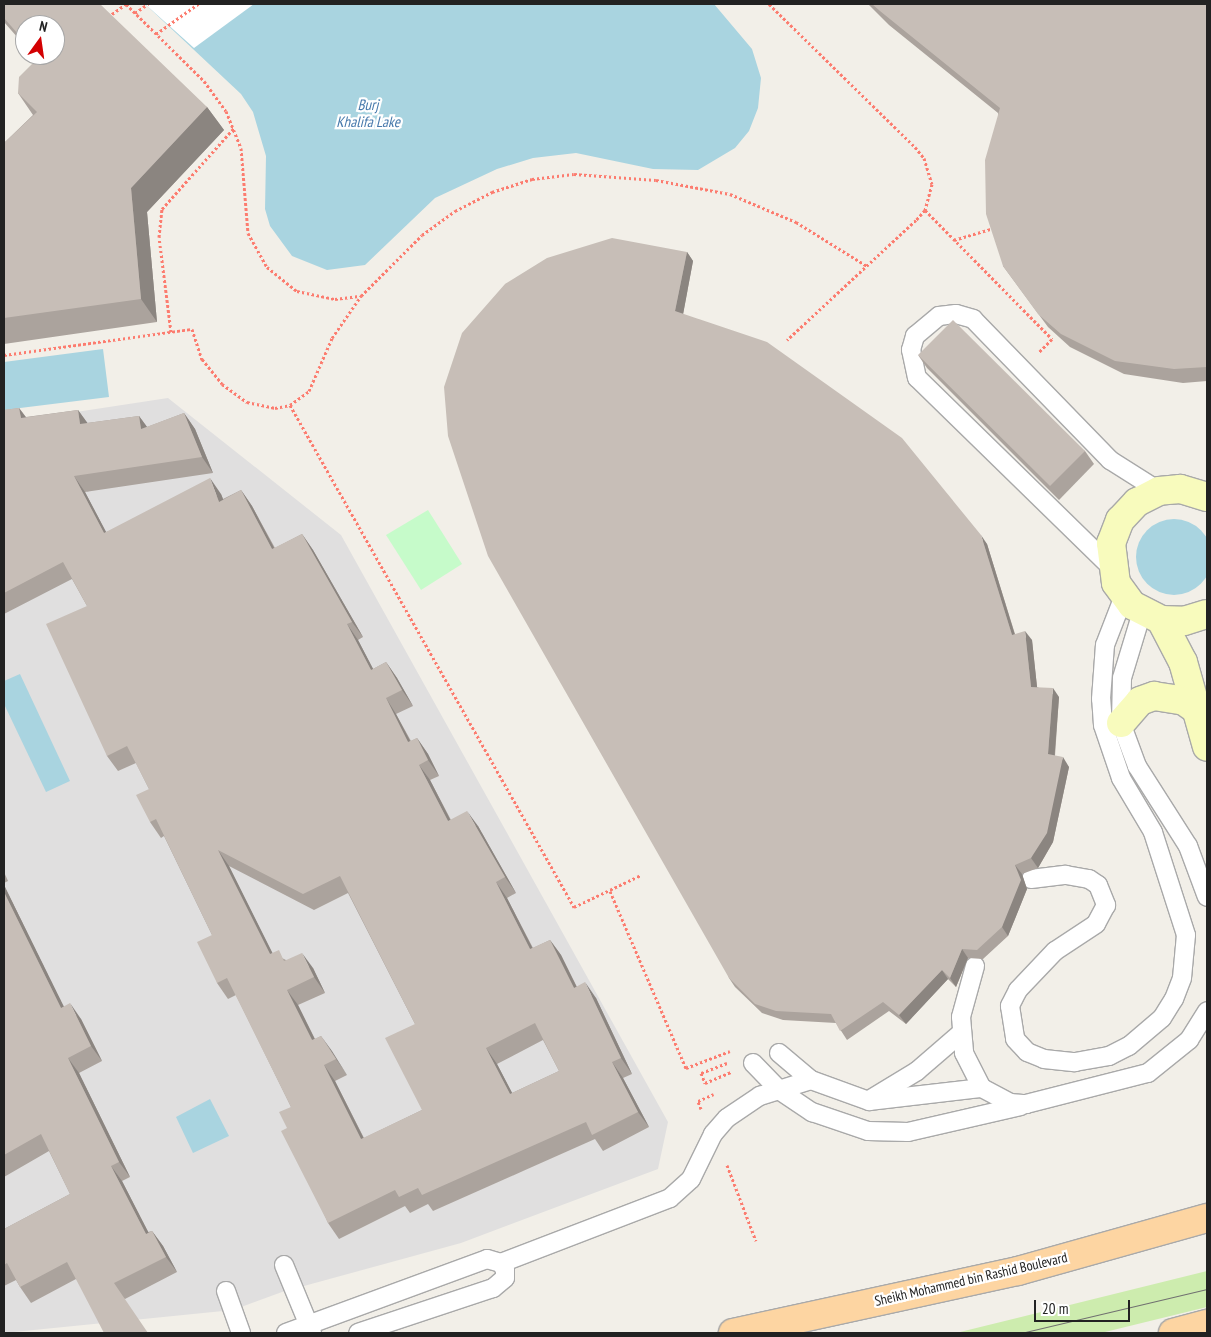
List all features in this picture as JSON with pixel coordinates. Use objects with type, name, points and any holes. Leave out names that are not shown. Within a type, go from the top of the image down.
[{"type":"main road","name":"Sheikh Mohammed bin Rashid Boulevard","points":[[733,1333],[1018,1271],[1207,1218]]},
{"type":"main road","points":[[1173,1333],[1207,1324]]},
{"type":"street","points":[[1205,493],[1159,491],[1137,502],[1120,520],[1111,543],[1112,568],[1183,662],[1207,747]]},
{"type":"street","points":[[1143,609],[1184,621],[1207,614]]},
{"type":"street","points":[[1121,723],[1140,701],[1154,696],[1177,698],[1197,710]]},
{"type":"lane","points":[[1112,568],[917,378],[911,350],[924,324],[956,314],[973,319],[1110,460],[1159,491]]},
{"type":"lane","points":[[1143,609],[1122,678],[1121,723],[1137,766],[1188,846],[1207,897]]},
{"type":"lane","points":[[1031,879],[1066,875],[1089,879],[1098,885],[1106,905],[1096,924],[1048,957],[1018,990],[1010,1006],[1015,1040],[1027,1052],[1044,1059],[1075,1062],[1109,1056],[1129,1046],[1162,1018],[1174,999],[1182,978],[1186,935],[1153,832],[1121,778],[1104,725],[1101,690],[1105,645],[1143,609]]},
{"type":"lane","points":[[975,966],[961,1032],[971,1071],[982,1088],[1010,1103],[1026,1104]]},
{"type":"lane","points":[[747,1066],[779,1090],[830,1121],[888,1132],[927,1129],[1148,1073],[1189,1040],[1207,1011]]},
{"type":"lane","points":[[869,1101],[917,1071],[961,1032]]},
{"type":"lane","points":[[779,1053],[811,1080],[869,1101],[982,1088]]},
{"type":"lane","points":[[286,1333],[310,1328],[487,1259],[501,1263],[670,1198],[691,1179],[713,1134],[743,1106],[779,1090],[811,1080]]},
{"type":"lane","points":[[358,1333],[500,1284],[505,1278],[501,1263]]},
{"type":"lane","points":[[284,1265],[310,1328]]},
{"type":"lane","points":[[226,1291],[241,1333]]},
{"type":"path","points":[[107,18],[126,4],[216,95],[234,128],[244,168],[248,233],[267,267],[297,291],[316,297],[361,296]]},
{"type":"path","points":[[135,12],[148,4]]},
{"type":"path","points":[[156,34],[198,4]]},
{"type":"path","points":[[770,4],[924,158],[932,184],[925,210],[787,340]]},
{"type":"path","points":[[171,332],[159,237],[162,209],[234,128]]},
{"type":"path","points":[[4,355],[192,329],[206,366],[233,394],[260,407],[290,405],[316,381],[332,338],[361,296],[422,235],[455,210],[492,192],[532,179],[574,174],[656,180],[730,194],[796,222],[867,266]]},
{"type":"path","points":[[925,210],[1052,339],[1023,369]]},
{"type":"path","points":[[954,240],[995,228]]},
{"type":"path","points":[[290,405],[574,908],[641,875]]},
{"type":"path","points":[[610,890],[686,1068],[730,1051],[733,1055]]},
{"type":"path","points":[[736,1059],[702,1074],[705,1083],[747,1066]]},
{"type":"path","points":[[698,1101],[756,1241]]},
{"type":"shaded area","points":[[168,398],[341,535],[668,1122],[658,1169],[461,1243],[282,1292],[233,1310],[4,1333],[4,423]]},
{"type":"green space","points":[[428,510],[462,564],[421,590],[386,535]]},
{"type":"green space","points":[[1207,1271],[1207,1307],[1101,1333],[956,1333]]},
{"type":"water","name":"Burj Khalifa Lake","points":[[145,4],[714,4],[752,49],[761,78],[758,108],[749,131],[735,148],[698,170],[653,169],[576,153],[533,158],[497,169],[435,198],[365,265],[327,270],[292,256],[270,226],[265,209],[266,156],[253,112],[241,94]]},
{"type":"water","points":[[103,349],[109,397],[4,410],[4,362]]},
{"type":"water","points":[[1174,519],[1189,522],[1201,530],[1209,542],[1212,557],[1209,572],[1201,584],[1189,592],[1174,595],[1159,592],[1147,584],[1139,572],[1136,557],[1139,542],[1147,530],[1159,522]]},
{"type":"water","points":[[20,674],[70,781],[46,792],[4,704],[4,681]]},
{"type":"water","points":[[210,1099],[229,1136],[193,1153],[176,1117]]},
{"type":"pier","points":[[145,4],[254,4],[194,48]]},
{"type":"building","points":[[4,4],[100,4],[207,107],[131,188],[141,299],[4,318],[4,143],[37,112],[18,93],[19,77],[31,65],[65,65],[65,15],[15,15],[15,31],[4,18]]},
{"type":"building","points":[[872,4],[1207,4],[1207,367],[1174,369],[1115,361],[1061,334],[1038,314],[1003,266],[986,214],[985,160],[1000,108]]},
{"type":"building","points":[[612,238],[687,252],[675,311],[767,342],[902,438],[981,535],[1012,635],[1025,631],[1031,687],[1053,688],[1048,754],[1063,757],[1047,833],[1031,858],[1015,865],[1021,880],[1002,927],[977,950],[962,949],[950,978],[942,970],[899,1015],[883,1002],[840,1031],[831,1014],[776,1011],[755,1004],[729,978],[488,556],[448,436],[444,387],[462,333],[505,284],[547,258]]},
{"type":"building","points":[[953,320],[1085,451],[1050,486],[918,355]]},
{"type":"building","points":[[19,408],[21,418],[78,410],[80,424],[139,416],[141,429],[184,413],[202,457],[74,476],[104,533],[210,478],[219,502],[241,490],[272,549],[302,534],[352,622],[347,624],[371,670],[386,662],[402,690],[386,698],[408,742],[417,738],[428,760],[419,765],[448,821],[467,811],[505,877],[496,882],[530,949],[550,940],[574,988],[585,982],[621,1058],[612,1062],[638,1112],[592,1135],[586,1122],[422,1195],[418,1188],[399,1197],[395,1190],[328,1223],[281,1131],[287,1128],[279,1112],[291,1107],[227,978],[217,983],[197,942],[212,935],[156,819],[150,822],[136,795],[149,789],[127,746],[107,756],[46,624],[87,606],[63,562],[4,593],[4,410]],"holes":[[[218,850],[303,894],[340,876],[415,1024],[385,1038],[422,1110],[361,1139],[324,1065],[336,1059],[321,1036],[312,1040],[287,990],[314,977],[302,953],[284,961],[279,950],[270,954]],[[535,1023],[559,1071],[510,1094],[486,1048]]]},
{"type":"building","points":[[4,892],[61,1008],[70,1003],[91,1046],[68,1058],[119,1162],[111,1166],[146,1234],[152,1231],[166,1257],[114,1283],[148,1333],[104,1333],[67,1262],[20,1287],[7,1263],[4,1265],[4,1229],[70,1194],[41,1134],[4,1155]]},
{"type":"tram line","points":[[1021,1333],[1207,1289]]}]
